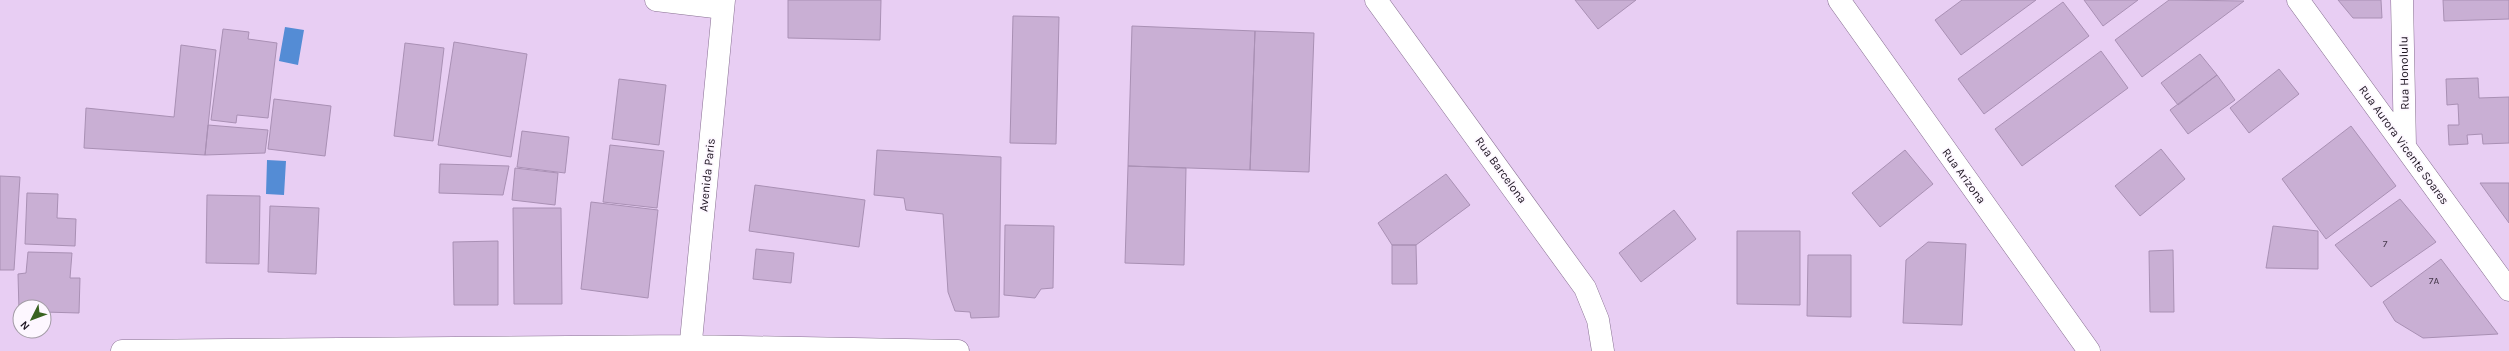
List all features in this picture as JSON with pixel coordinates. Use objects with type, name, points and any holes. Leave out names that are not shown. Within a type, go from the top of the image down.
[{"type":"street","points":[[656,0],[724,4]]},
{"type":"street","name":"Rua Barcelona","points":[[1376,0],[1585,288],[1598,320],[1603,351]]},
{"type":"street","name":"Rua Arizona","points":[[1839,0],[2089,351]]},
{"type":"street","name":"Rua Aurora Vicente Soares","points":[[2298,0],[2509,290]]},
{"type":"street","name":"Rua Honolulu","points":[[2402,0],[2405,146]]},
{"type":"street","name":"Avenida Paris","points":[[690,349],[724,4]]},
{"type":"street","points":[[122,351],[690,349],[958,351]]},
{"type":"water","points":[[285,27],[304,30],[298,65],[279,61]]},
{"type":"water","points":[[267,160],[286,161],[284,195],[266,194]]},
{"type":"building","points":[[788,0],[881,0],[880,40],[788,38]]},
{"type":"building","points":[[1575,0],[1636,0],[1598,29]]},
{"type":"building","points":[[1962,0],[2036,0],[1961,55],[1935,20]]},
{"type":"building","points":[[2084,0],[2138,0],[2103,26]]},
{"type":"building","points":[[2169,0],[2244,1],[2142,77],[2115,40]]},
{"type":"building","points":[[2338,0],[2381,0],[2382,18],[2353,18]]},
{"type":"building","points":[[2443,0],[2509,0],[2509,19],[2444,21]]},
{"type":"building","points":[[2063,2],[2089,36],[1984,114],[1958,79]]},
{"type":"building","points":[[1013,16],[1059,17],[1056,144],[1010,143]]},
{"type":"building","points":[[1132,26],[1255,31],[1250,170],[1128,166]]},
{"type":"building","points":[[223,29],[249,32],[248,39],[277,43],[268,118],[237,115],[236,123],[211,120]]},
{"type":"building","points":[[1255,31],[1314,33],[1309,172],[1250,170]]},
{"type":"building","points":[[454,42],[527,54],[511,157],[438,145]]},
{"type":"building","points":[[405,43],[444,48],[433,141],[394,136]]},
{"type":"building","points":[[181,45],[216,50],[205,155],[84,148],[86,108],[174,117]]},
{"type":"building","points":[[2101,51],[2128,88],[2022,166],[1995,129]]},
{"type":"building","points":[[2200,54],[2217,75],[2178,105],[2161,83]]},
{"type":"building","points":[[2279,69],[2299,94],[2249,133],[2230,108]]},
{"type":"building","points":[[2217,75],[2235,100],[2188,134],[2170,110]]},
{"type":"building","points":[[2478,78],[2479,98],[2509,97],[2509,143],[2483,144],[2482,134],[2467,135],[2468,144],[2449,145],[2448,125],[2459,125],[2458,104],[2447,105],[2446,79]]},
{"type":"building","points":[[619,79],[666,85],[659,145],[612,139]]},
{"type":"building","points":[[274,99],[331,106],[325,156],[268,149]]},
{"type":"building","points":[[208,125],[268,130],[265,153],[205,155]]},
{"type":"building","points":[[2351,126],[2396,186],[2326,239],[2282,179]]},
{"type":"building","points":[[522,131],[569,137],[565,173],[517,167]]},
{"type":"building","points":[[610,145],[664,151],[657,208],[603,202]]},
{"type":"building","points":[[2161,149],[2185,179],[2140,216],[2115,186]]},
{"type":"building","points":[[877,150],[1001,157],[999,317],[971,318],[970,312],[955,311],[948,292],[943,214],[906,210],[904,198],[874,195]]},
{"type":"building","points":[[1905,150],[1933,184],[1880,227],[1852,193]]},
{"type":"building","points":[[440,164],[509,166],[503,195],[439,193]]},
{"type":"building","points":[[1128,166],[1186,168],[1184,265],[1125,263]]},
{"type":"building","points":[[515,168],[558,173],[555,205],[512,200]]},
{"type":"building","points":[[1446,174],[1470,205],[1416,245],[1392,245],[1378,223]]},
{"type":"building","points":[[0,176],[20,177],[14,270],[0,270]]},
{"type":"building","points":[[2480,183],[2509,183],[2509,223]]},
{"type":"building","points":[[755,185],[865,200],[859,247],[749,231]]},
{"type":"building","points":[[27,193],[58,194],[57,218],[76,219],[75,246],[25,244]]},
{"type":"building","points":[[207,195],[260,196],[259,264],[206,263]]},
{"type":"building","points":[[2400,199],[2436,242],[2371,287],[2335,245]]},
{"type":"building","points":[[591,202],[658,210],[648,298],[581,289]]},
{"type":"building","points":[[270,206],[319,208],[316,274],[268,272]]},
{"type":"building","points":[[513,208],[561,208],[562,304],[514,304]]},
{"type":"building","points":[[1674,210],[1696,239],[1641,282],[1619,253]]},
{"type":"building","points":[[1005,225],[1054,226],[1053,288],[1041,289],[1035,298],[1004,295]]},
{"type":"building","points":[[2273,226],[2318,231],[2318,269],[2266,268]]},
{"type":"building","points":[[1737,231],[1800,231],[1800,305],[1737,304]]},
{"type":"building","points":[[498,241],[498,305],[454,305],[453,242]]},
{"type":"building","points":[[1928,242],[1966,244],[1962,325],[1903,323],[1906,260]]},
{"type":"building","points":[[1392,245],[1416,245],[1417,284],[1392,284]]},
{"type":"building","points":[[756,249],[794,253],[791,283],[753,279]]},
{"type":"building","points":[[2173,250],[2174,312],[2150,312],[2149,251]]},
{"type":"building","points":[[28,252],[72,253],[70,278],[80,278],[79,313],[52,312],[52,299],[19,299],[18,274],[26,273]]},
{"type":"building","points":[[1808,255],[1851,255],[1851,317],[1807,316]]},
{"type":"building","points":[[2441,259],[2498,334],[2423,338],[2395,321],[2383,302]]}]
